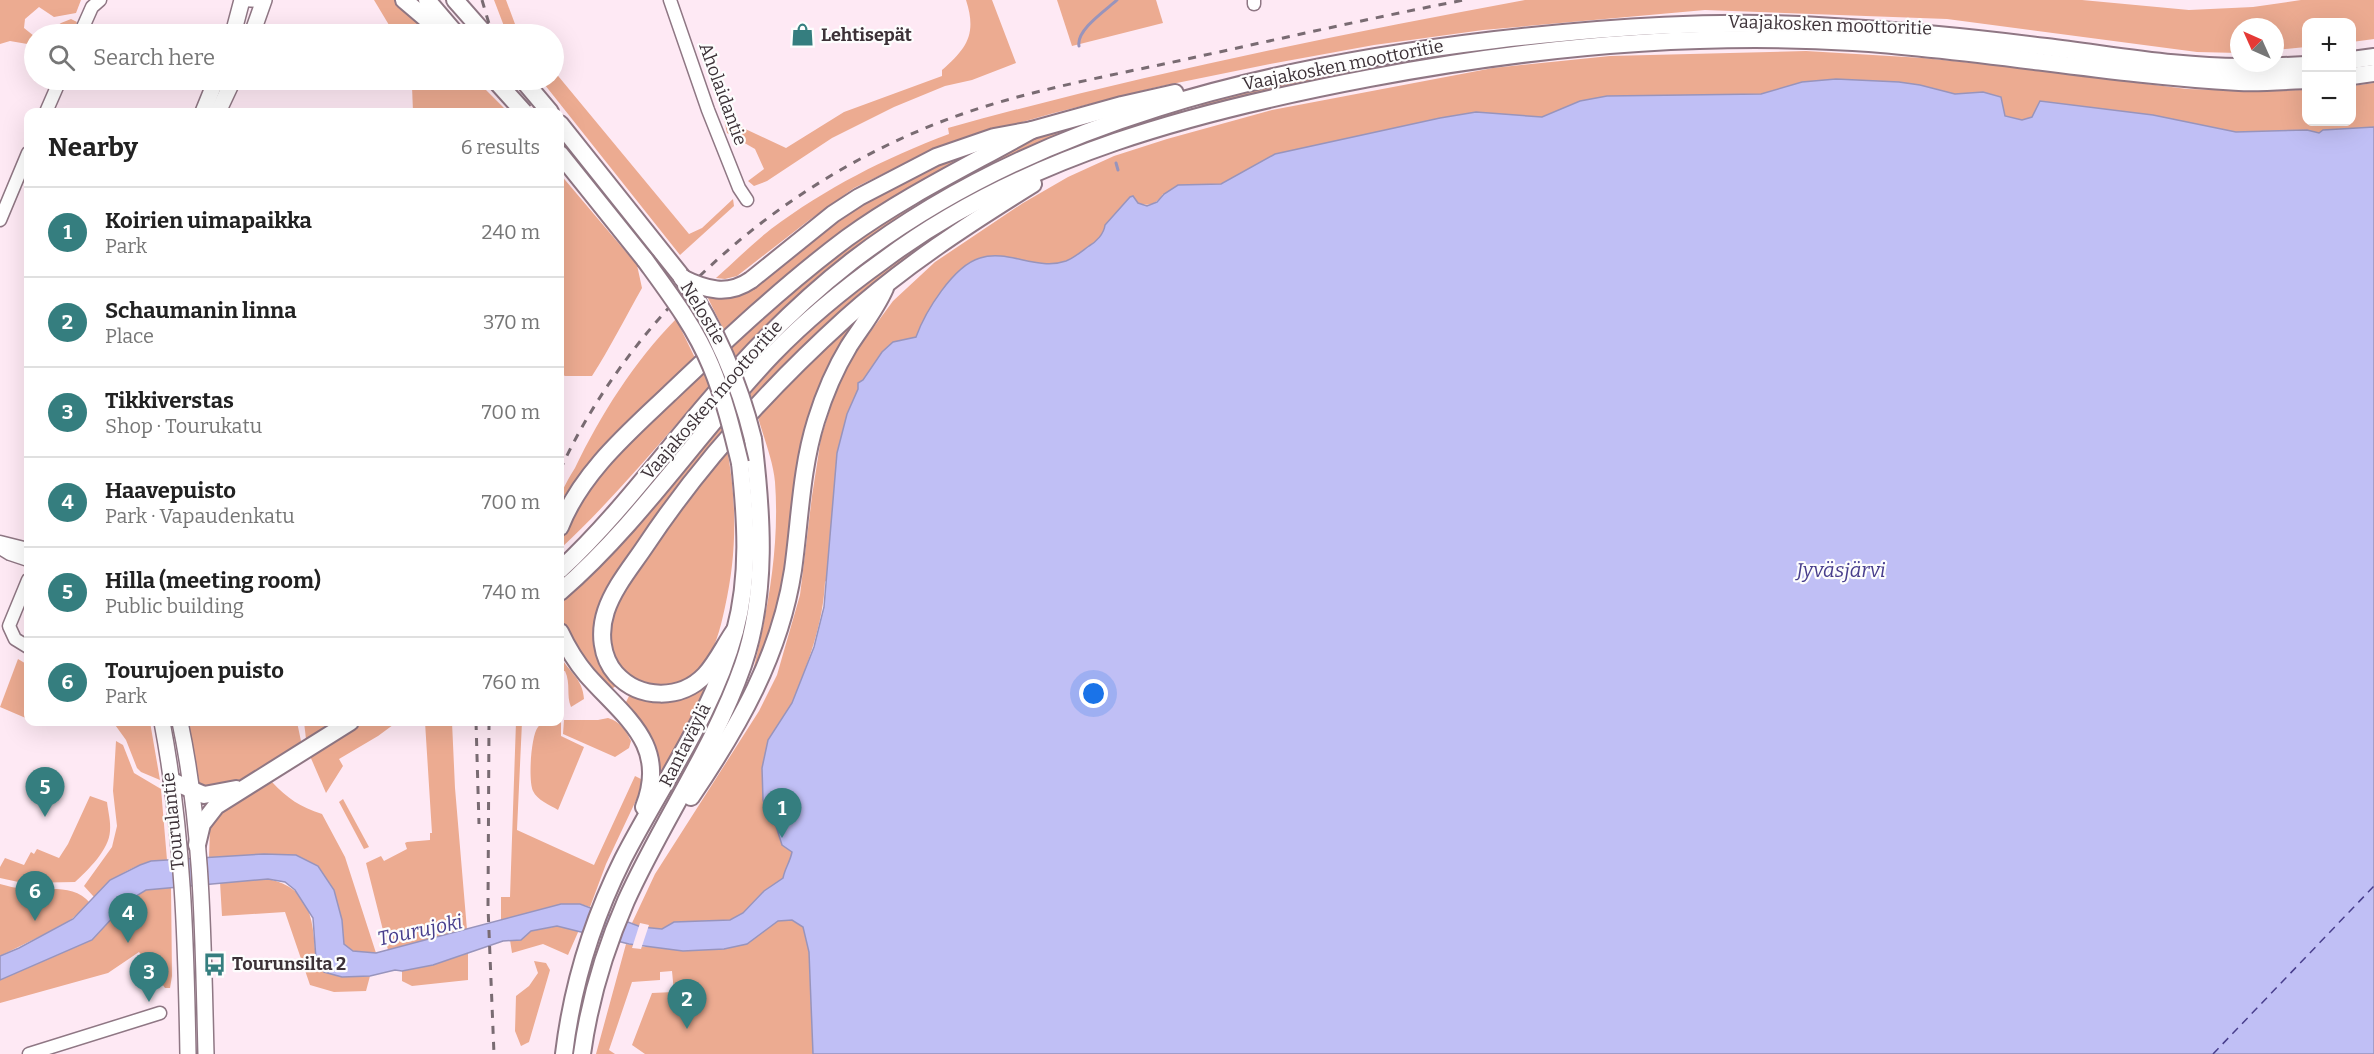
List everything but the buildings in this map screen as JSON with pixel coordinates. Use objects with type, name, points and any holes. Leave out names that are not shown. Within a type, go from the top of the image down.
[{"type":"highway","points":[[404,0],[432,24]]},
{"type":"highway","points":[[427,0],[447,24]]},
{"type":"highway","points":[[455,0],[475,24]]},
{"type":"highway","points":[[468,0],[479,24]]},
{"type":"highway","name":"Vaajakosken moottoritie","points":[[564,566],[596,534],[760,343],[804,301],[882,239],[955,192],[1043,149],[1126,118],[1244,83],[1299,71],[1450,46],[1535,36],[1706,24],[1830,27],[1951,36],[2170,62],[2245,68],[2302,65]]},
{"type":"highway","name":"Vaajakosken moottoritie","points":[[564,588],[584,571],[653,496],[772,355],[835,298],[889,256],[938,222],[992,193],[1071,158],[1200,116],[1319,87],[1436,65],[1591,47],[1762,39],[1850,42],[1952,50],[2171,77],[2244,82],[2302,80]]},
{"type":"highway","points":[[2356,59],[2374,57]]},
{"type":"highway","points":[[2356,75],[2374,73]]},
{"type":"highway","points":[[682,277],[700,286],[720,291],[736,289],[751,280],[833,214],[902,174],[965,146],[1122,105],[1244,83]]},
{"type":"highway","points":[[504,90],[520,108]]},
{"type":"highway","points":[[531,90],[545,106]]},
{"type":"highway","name":"Nelostie","points":[[564,129],[682,277],[709,321],[744,405],[753,440]]},
{"type":"highway","points":[[564,519],[583,483],[608,454],[789,284],[848,238],[891,209],[1032,130]]},
{"type":"highway","points":[[735,630],[705,674],[695,683],[667,694],[650,694],[626,684],[608,663],[602,642],[605,613],[618,586],[663,519],[739,425],[771,391],[846,318],[887,285],[970,222],[1071,158]]},
{"type":"highway","name":"Nelostie","points":[[564,159],[673,298],[711,365],[729,419],[740,464],[746,519],[743,579],[735,630]]},
{"type":"highway","points":[[639,875],[712,766],[752,697],[769,662],[782,621],[793,571],[804,478],[816,422],[838,366],[875,309],[887,285]]},
{"type":"highway","name":"Rantaväylä","points":[[582,1054],[606,954],[626,902],[719,725],[744,663],[759,582],[762,535],[753,440]]},
{"type":"highway","name":"Rantaväylä","points":[[564,1054],[571,1013],[588,946],[607,895],[624,858],[701,721],[722,672],[735,630]]},
{"type":"highway","points":[[564,639],[587,675],[630,720],[645,744],[650,760],[652,768],[650,791],[624,858]]},
{"type":"highway","points":[[197,845],[198,824],[216,806],[344,726]]},
{"type":"highway","points":[[172,781],[204,795],[243,788]]},
{"type":"main road","points":[[235,24],[241,0]]},
{"type":"main road","points":[[255,24],[262,0]]},
{"type":"main road","points":[[205,108],[212,90]]},
{"type":"main road","points":[[220,108],[228,90]]},
{"type":"main road","name":"Tourulantie","points":[[163,726],[178,829],[185,916],[188,1054]]},
{"type":"main road","name":"Tourulantie","points":[[181,726],[198,824]]},
{"type":"main road","name":"Tourulantie","points":[[197,845],[202,918],[206,1054]]},
{"type":"street","points":[[241,0],[262,0]]},
{"type":"street","name":"Aholaidantie","points":[[670,0],[708,110],[747,200]]},
{"type":"street","points":[[84,24],[94,2]]},
{"type":"street","points":[[48,108],[56,90]]},
{"type":"street","points":[[0,220],[24,163]]},
{"type":"street","points":[[0,542],[24,548]]},
{"type":"street","points":[[0,548],[24,559]]},
{"type":"street","points":[[24,590],[9,626],[15,639],[24,645]]},
{"type":"street","points":[[29,1054],[160,1013]]},
{"type":"shaded area","points":[[0,0],[81,0],[76,13],[54,17],[39,7],[25,19],[24,43],[10,41],[0,44]]},
{"type":"shaded area","points":[[374,0],[394,0],[420,24],[388,24]]},
{"type":"shaded area","points":[[494,0],[506,0],[515,24],[503,24]]},
{"type":"shaded area","points":[[966,0],[992,0],[1016,63],[972,80],[945,86],[894,107],[832,138],[767,181],[754,186],[748,181],[764,169],[755,149],[727,133],[724,119],[786,148],[844,112],[942,76],[942,70],[958,55],[968,40],[970,22]]},
{"type":"shaded area","points":[[1057,0],[1156,0],[1163,23],[1072,46]]},
{"type":"shaded area","points":[[1525,0],[2082,0],[2189,10],[2253,7],[2301,0],[2374,0],[2374,39],[2356,41],[2356,18],[2302,18],[2302,47],[2284,49],[2284,18],[2230,18],[2230,53],[2197,52],[1947,19],[1705,10],[1483,30],[1374,45],[1157,87],[965,138],[909,161],[854,188],[737,276],[725,279],[716,278],[771,229],[813,200],[879,164],[949,134],[948,128],[1163,74]]},
{"type":"shaded area","points":[[71,19],[77,22],[76,24],[61,23]]},
{"type":"shaded area","points":[[1586,38],[1586,42],[1413,62],[1317,80],[1201,108],[1200,104],[1268,87],[1383,64],[1459,52]]},
{"type":"shaded area","points":[[1806,51],[1923,58],[2004,66],[2187,89],[2302,90],[2302,126],[2356,126],[2356,85],[2374,83],[2374,227],[1163,194],[1152,204],[1138,203],[825,582],[818,628],[793,702],[854,847],[764,891],[743,913],[730,920],[674,922],[662,929],[641,927],[632,923],[655,874],[759,711],[777,675],[800,595],[821,438],[844,372],[893,301],[935,262],[1023,203],[1068,177],[1114,156],[1167,139],[1272,110],[1493,68],[1610,56]]},
{"type":"shaded area","points":[[564,83],[689,234],[702,228],[733,199],[734,206],[680,255],[549,90],[564,90]]},
{"type":"shaded area","points":[[412,90],[486,90],[504,108],[413,108]]},
{"type":"shaded area","points":[[1182,110],[1182,113],[1130,128],[1053,156],[978,192],[746,374],[743,371],[835,283],[887,244],[926,219],[966,196],[1050,156],[1093,139]]},
{"type":"shaded area","points":[[1103,118],[1005,158],[943,189],[885,226],[829,268],[753,339],[634,472],[564,545],[569,519],[609,458],[793,288],[893,212],[1012,148],[1056,130]]},
{"type":"shaded area","points":[[564,140],[651,247],[647,251],[564,146]]},
{"type":"shaded area","points":[[991,142],[726,335],[706,294],[718,296],[905,178]]},
{"type":"shaded area","points":[[564,179],[637,265],[642,288],[592,376],[565,376]]},
{"type":"shaded area","points":[[966,215],[967,218],[753,403],[750,394],[823,318],[907,253]]},
{"type":"shaded area","points":[[869,306],[833,365],[772,639],[751,679],[767,606],[776,532],[774,474],[757,414]]},
{"type":"shaded area","points":[[676,319],[695,358],[582,473],[564,496],[566,484],[607,408],[632,371]]},
{"type":"shaded area","points":[[723,424],[726,435],[605,599],[617,685],[609,691],[592,672],[570,639],[564,624],[564,598],[620,545]]},
{"type":"shaded area","points":[[727,449],[733,489],[734,548],[729,587],[716,640],[705,663],[690,679],[657,687],[641,684],[625,673],[610,649],[607,630],[611,614],[658,538]]},
{"type":"shaded area","points":[[18,659],[24,663],[24,717],[0,707]]},
{"type":"shaded area","points":[[564,662],[583,692],[584,699],[571,707],[567,676]]},
{"type":"shaded area","points":[[712,678],[659,782],[657,759],[650,741],[624,706],[629,696],[653,700],[673,699],[692,692]]},
{"type":"shaded area","points":[[608,718],[619,724],[631,741],[629,748],[615,757],[563,734],[564,720]]},
{"type":"shaded area","points":[[116,726],[151,726],[160,780],[137,768],[126,740]]},
{"type":"shaded area","points":[[189,726],[298,726],[301,741],[248,776],[221,786],[208,787],[196,783]]},
{"type":"shaded area","points":[[304,726],[329,726],[306,739]]},
{"type":"shaded area","points":[[359,726],[392,726],[339,759],[343,766],[326,793],[310,756]]},
{"type":"shaded area","points":[[425,726],[452,726],[467,930],[388,950],[366,863],[381,856],[384,861],[407,849],[405,843],[407,842],[430,840],[430,833],[432,833]]},
{"type":"shaded area","points":[[516,726],[522,726],[517,830],[594,865],[635,776],[643,780],[590,907],[580,904],[501,921],[501,897],[510,897]]},
{"type":"shaded area","points":[[561,726],[561,736],[584,747],[558,810],[541,800],[531,786],[532,748],[538,727]]},
{"type":"shaded area","points":[[116,741],[123,745],[134,773],[161,789],[167,860],[145,864],[127,871],[110,882],[94,897],[84,886],[112,847],[117,826],[113,791]]},
{"type":"shaded area","points":[[272,782],[294,801],[322,814],[345,857],[376,953],[353,951],[344,944],[342,920],[318,866],[296,855],[264,854],[209,858],[210,828],[216,815]]},
{"type":"shaded area","points":[[90,796],[107,802],[110,820],[109,838],[92,866],[75,882],[23,883],[0,878],[0,867],[5,858],[24,865],[31,852],[34,854],[37,849],[59,858]]},
{"type":"shaded area","points":[[343,799],[369,847],[364,849],[339,802]]},
{"type":"shaded area","points":[[268,879],[283,883],[302,898],[311,919],[316,959],[342,977],[370,976],[366,991],[334,992],[310,985],[285,912],[222,916],[220,882]]},
{"type":"shaded area","points":[[0,884],[23,889],[68,890],[90,903],[67,923],[0,956]]},
{"type":"shaded area","points":[[171,887],[172,976],[170,988],[165,988],[139,952],[108,973],[0,1003],[0,980],[92,940],[128,901],[146,890]]},
{"type":"shaded area","points":[[792,920],[803,927],[809,952],[813,1054],[645,1054],[632,1045],[652,993],[674,992],[672,971],[660,972],[660,980],[632,982],[609,1050],[615,1054],[596,1054],[626,944],[644,947]]},
{"type":"shaded area","points":[[558,926],[579,930],[568,955],[543,944],[512,953],[510,940],[521,940],[531,931]]},
{"type":"shaded area","points":[[468,952],[468,980],[412,986],[402,981],[402,971],[433,965]]},
{"type":"shaded area","points":[[534,961],[546,963],[550,970],[529,1042],[521,1046],[515,1031],[516,996],[529,986],[538,973]]},
{"type":"water","name":"Jyväsjärvi","points":[[1836,79],[1899,82],[1955,94],[1983,92],[2001,97],[2005,116],[2022,120],[2032,117],[2040,101],[2153,115],[2236,132],[2307,130],[2319,133],[2323,130],[2374,127],[2374,1054],[813,1054],[809,952],[803,927],[792,920],[778,921],[747,944],[724,949],[683,951],[629,944],[557,926],[531,931],[521,940],[503,941],[433,965],[370,976],[342,977],[324,972],[316,959],[313,918],[295,890],[285,882],[268,879],[146,890],[128,901],[92,940],[0,980],[0,956],[73,919],[110,880],[151,861],[264,854],[296,855],[318,866],[334,890],[342,920],[344,944],[353,951],[376,953],[561,904],[580,904],[641,927],[662,929],[674,922],[730,920],[743,913],[764,891],[783,878],[792,852],[782,845],[776,826],[768,819],[763,800],[762,768],[768,740],[792,703],[814,647],[824,607],[837,453],[847,414],[858,389],[858,383],[863,380],[882,352],[893,342],[916,337],[933,303],[960,270],[980,258],[991,256],[1044,263],[1066,261],[1097,240],[1105,225],[1130,197],[1133,196],[1138,203],[1147,206],[1157,202],[1164,194],[1178,185],[1221,184],[1275,154],[1440,118],[1476,112],[1542,117],[1580,101],[1607,96],[1761,94],[1802,82]]},
{"type":"pier","points":[[640,923],[649,925],[641,949],[632,948]]},
{"type":"waterway","points":[[1079,46],[1082,33],[1117,0]]},
{"type":"waterway","points":[[1116,163],[1118,170]]},
{"type":"ferry route","points":[[2213,1054],[2374,886]]},
{"type":"railway","points":[[482,0],[489,24]]},
{"type":"railway","points":[[564,463],[593,409],[632,351],[677,298],[728,250],[783,207],[842,169],[904,137],[995,103],[1049,89],[1464,0]]},
{"type":"railway","points":[[507,90],[512,108]]},
{"type":"railway","points":[[476,726],[479,824]]},
{"type":"railway","points":[[489,726],[488,907],[494,1054]]},
{"type":"place","name":"Lehtisepät","points":[[803,35]]},
{"type":"place","name":"Hilla (meeting room)","points":[[45,817]]},
{"type":"place","name":"Koirien uimapaikka","points":[[782,838]]},
{"type":"place","name":"Tourujoen puisto","points":[[35,921]]},
{"type":"place","name":"Haavepuisto","points":[[128,943]]},
{"type":"place","name":"Tourunsilta 2","points":[[214,964]]},
{"type":"place","name":"Tikkiverstas","points":[[149,1002]]},
{"type":"place","name":"Schaumanin linna","points":[[687,1029]]},
{"type":"water label","name":"Tourujoki","points":[[420,930]]}]
